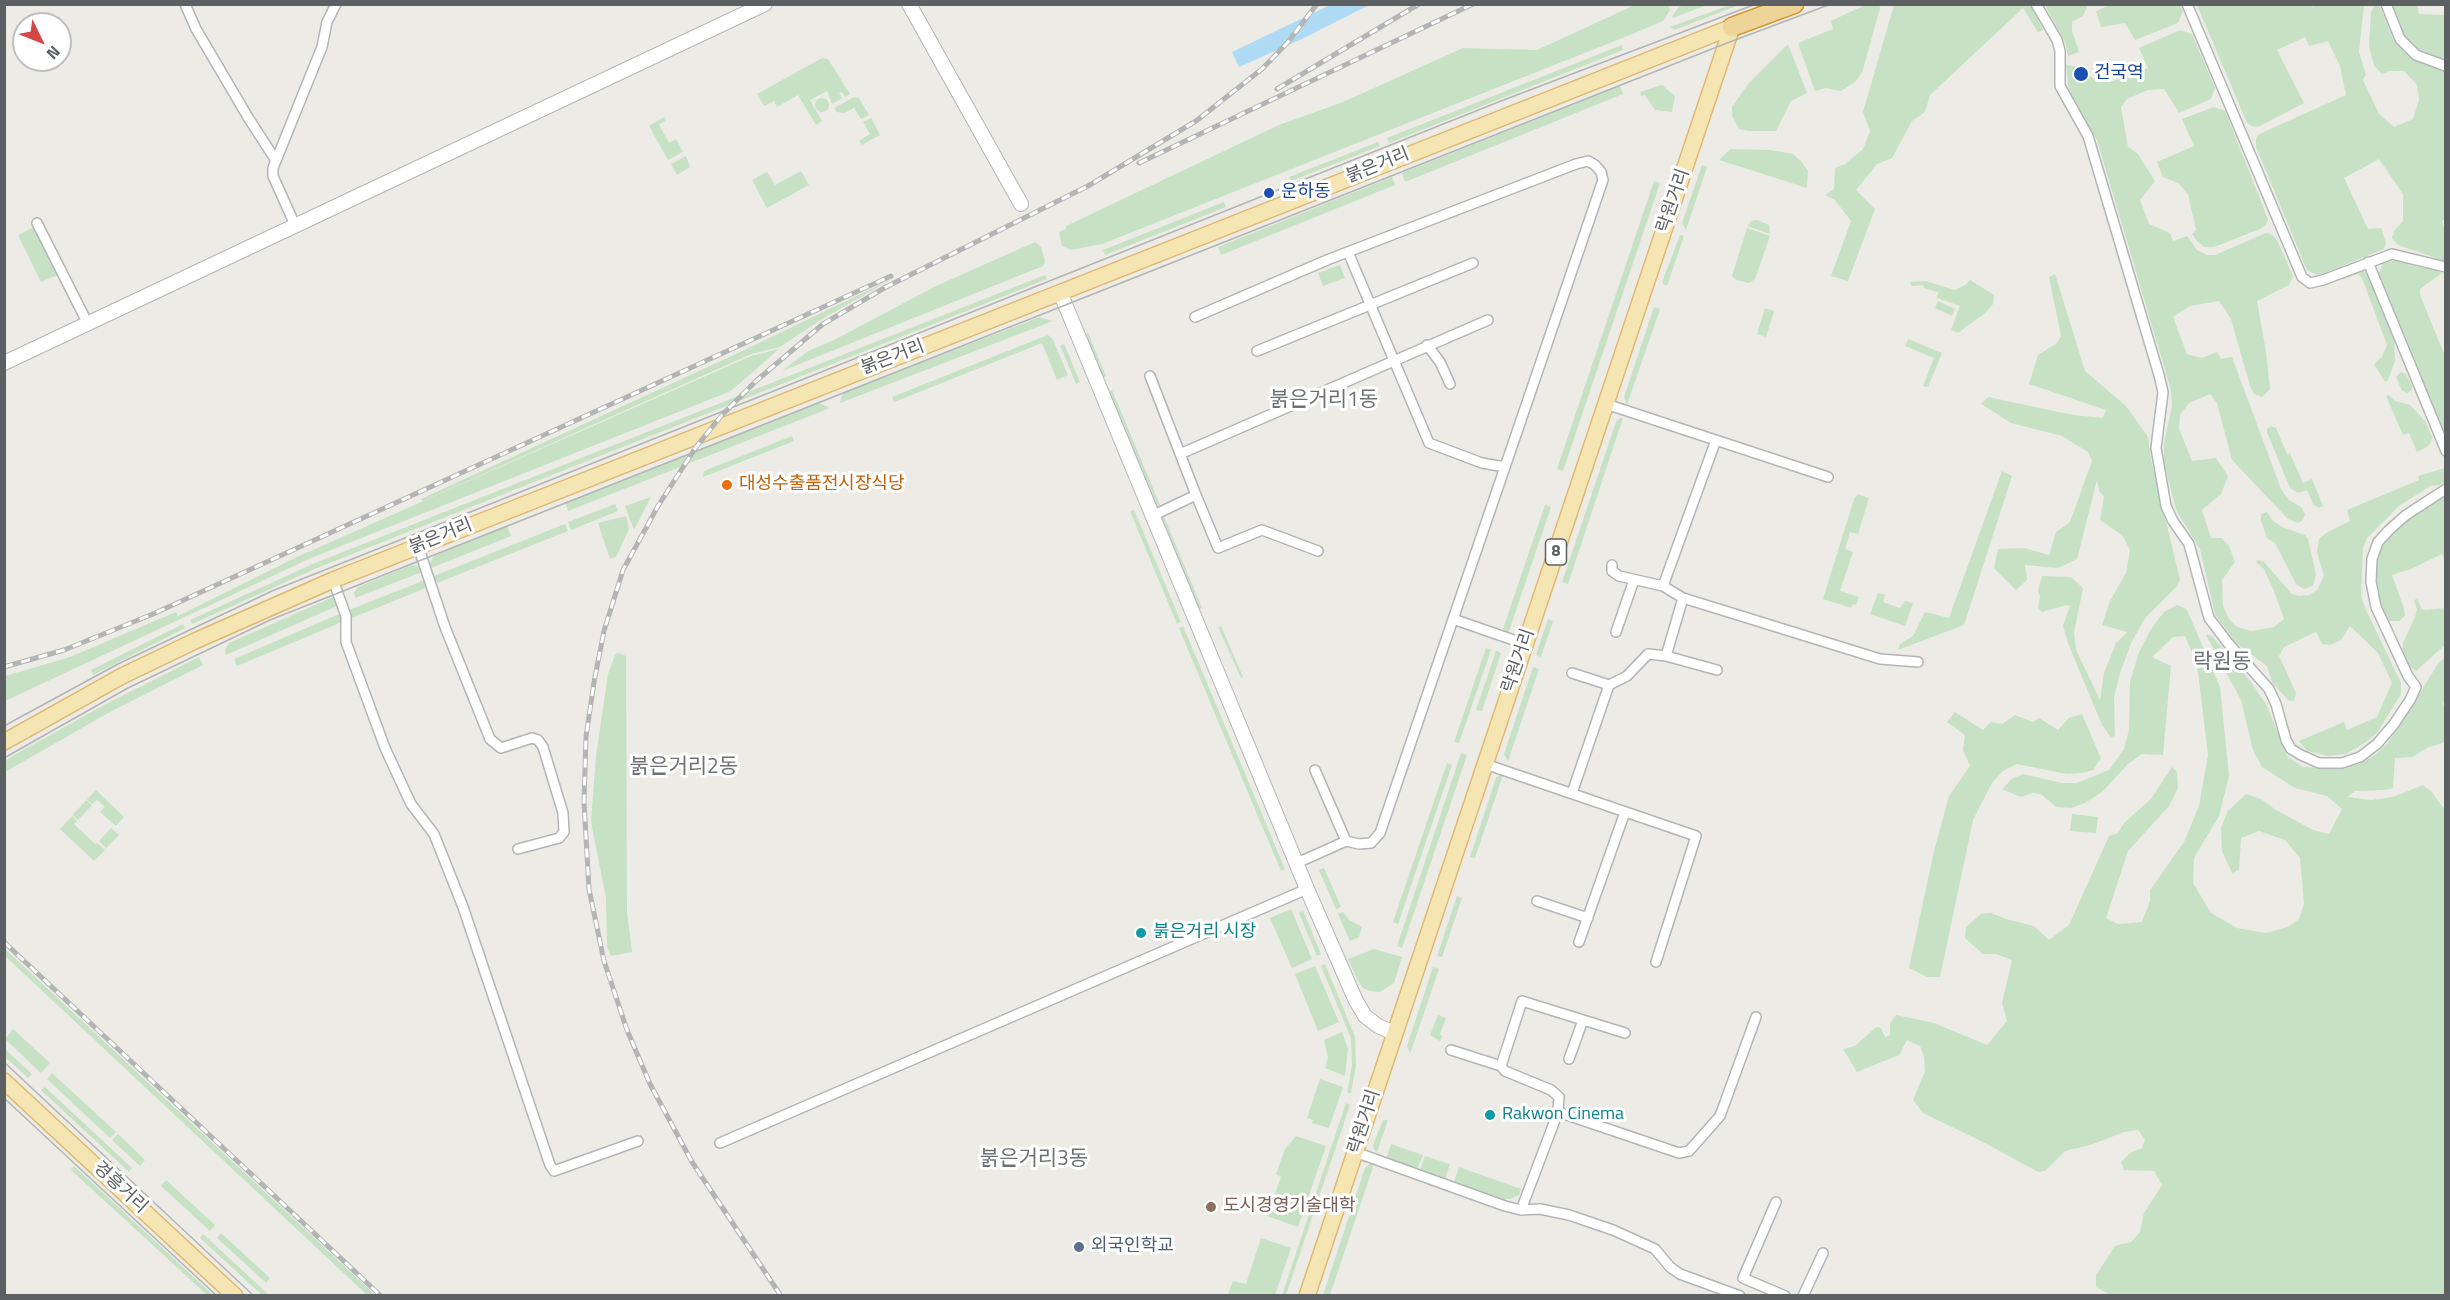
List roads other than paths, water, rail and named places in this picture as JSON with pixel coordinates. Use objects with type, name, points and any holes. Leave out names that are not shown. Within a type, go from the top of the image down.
[{"type":"highway","name":"붉은거리","points":[[1732,27],[1794,4]]},
{"type":"main road","name":"붉은거리","points":[[4,742],[153,661],[270,606],[1732,27]]},
{"type":"main road","name":"락원거리","points":[[1307,1296],[1732,27]]},
{"type":"main road","name":"경흥거리","points":[[4,1081],[235,1296]]},
{"type":"street","points":[[185,4],[196,29],[275,159]]},
{"type":"street","points":[[295,225],[273,176],[275,159],[322,47],[327,22],[336,4]]},
{"type":"street","points":[[4,363],[765,4]]},
{"type":"street","points":[[909,4],[1021,204]]},
{"type":"street","points":[[2036,4],[2057,40],[2060,51],[2061,86],[2088,136],[2159,375],[2163,392],[2156,448],[2166,506],[2189,544],[2209,618],[2269,689],[2276,704],[2286,740],[2291,749],[2301,755],[2319,763],[2342,763],[2360,757],[2389,731],[2410,700],[2416,687],[2408,676],[2376,607],[2371,582],[2372,559],[2378,542],[2389,530],[2406,515],[2445,489]]},
{"type":"street","points":[[2187,4],[2302,277],[2310,283],[2391,254],[2445,267]]},
{"type":"street","points":[[2386,4],[2400,39],[2416,55],[2445,66]]},
{"type":"street","points":[[1195,317],[1348,252],[1576,164],[1588,161],[1601,172],[1603,180],[1380,833],[1371,843],[1359,844],[1346,841],[1297,863]]},
{"type":"street","points":[[37,223],[88,324]]},
{"type":"street","points":[[1348,252],[1429,443],[1482,463],[1505,467]]},
{"type":"street","points":[[2368,262],[2445,451]]},
{"type":"street","points":[[1257,351],[1473,263]]},
{"type":"street","points":[[1060,292],[1307,889],[1365,1016],[1378,1026],[1394,1033]]},
{"type":"street","points":[[1180,454],[1426,345],[1488,320]]},
{"type":"street","points":[[1426,345],[1440,362],[1449,384]]},
{"type":"street","points":[[1150,376],[1218,548],[1262,530],[1318,551]]},
{"type":"street","points":[[1606,404],[1828,477]]},
{"type":"street","points":[[1663,586],[1716,440]]},
{"type":"street","points":[[1152,516],[1196,495]]},
{"type":"street","points":[[418,546],[445,627],[490,739],[501,748],[532,738],[538,740],[543,747],[563,813],[564,832],[559,838],[518,849]]},
{"type":"street","points":[[1612,566],[1612,571],[1619,576],[1663,586],[1683,598],[1880,659],[1918,662]]},
{"type":"street","points":[[333,580],[346,616],[346,642],[385,748],[411,804],[434,834],[459,897],[550,1165],[554,1171],[638,1141]]},
{"type":"street","points":[[1616,632],[1634,580]]},
{"type":"street","points":[[1666,656],[1683,598]]},
{"type":"street","points":[[1453,619],[1525,644]]},
{"type":"street","points":[[1572,793],[1609,685],[1627,676],[1648,654],[1666,656],[1717,670]]},
{"type":"street","points":[[1572,673],[1609,685]]},
{"type":"street","points":[[1485,764],[1696,836],[1656,962]]},
{"type":"street","points":[[1315,770],[1346,841]]},
{"type":"street","points":[[1579,942],[1625,812]]},
{"type":"street","points":[[720,1143],[1307,889]]},
{"type":"street","points":[[1537,901],[1588,918]]},
{"type":"street","points":[[1501,1066],[1522,1001],[1625,1033]]},
{"type":"street","points":[[1558,1112],[1679,1154],[1689,1151],[1720,1116],[1756,1017]]},
{"type":"street","points":[[1569,1059],[1583,1020]]},
{"type":"street","points":[[1452,1050],[1501,1066],[1505,1071],[1551,1090],[1559,1097],[1558,1112],[1521,1210]]},
{"type":"street","points":[[1355,1152],[1521,1210],[1540,1209],[1569,1215],[1638,1240],[1655,1249],[1670,1267],[1680,1274],[1740,1296]]},
{"type":"street","points":[[1776,1202],[1743,1278],[1785,1296]]},
{"type":"street","points":[[1803,1296],[1823,1252]]},
{"type":"water","points":[[1330,5],[1369,5],[1302,39],[1239,67],[1232,52]]},
{"type":"tram line","points":[[4,726],[118,664],[272,591],[1501,101],[1756,4]]},
{"type":"tram line","points":[[4,758],[128,688],[270,620],[1727,43],[1831,4]]},
{"type":"tram line","points":[[4,1062],[254,1296]]},
{"type":"tram line","points":[[4,1098],[217,1296]]},
{"type":"railway","points":[[781,1296],[692,1162],[650,1084],[627,1030],[604,961],[589,889],[584,802],[586,737],[604,631],[623,570],[658,506],[696,447],[722,415],[756,381],[823,324],[886,287],[1088,186],[1196,121],[1262,69],[1288,42],[1317,4]]},
{"type":"railway","points":[[1277,89],[1419,4]]},
{"type":"railway","points":[[1139,163],[1473,4]]},
{"type":"railway","points":[[4,667],[64,650],[153,614],[891,276]]},
{"type":"railway","points":[[4,942],[381,1296]]},
{"type":"place","name":"건국역","points":[[2081,74]]},
{"type":"place","name":"운하동","points":[[1269,193]]},
{"type":"place","name":"대성수출품전시장식당","points":[[727,485]]},
{"type":"place","name":"붉은거리 시장","points":[[1141,933]]},
{"type":"place","name":"Rakwon Cinema","points":[[1490,1115]]},
{"type":"place","name":"도시경영기술대학","points":[[1211,1207]]},
{"type":"place","name":"외국인학교","points":[[1079,1247]]},
{"type":"district","name":"붉은거리1동","points":[[1324,401]]},
{"type":"district","name":"락원동","points":[[2222,663]]},
{"type":"district","name":"붉은거리2동","points":[[684,768]]},
{"type":"district","name":"붉은거리3동","points":[[1034,1160]]}]
